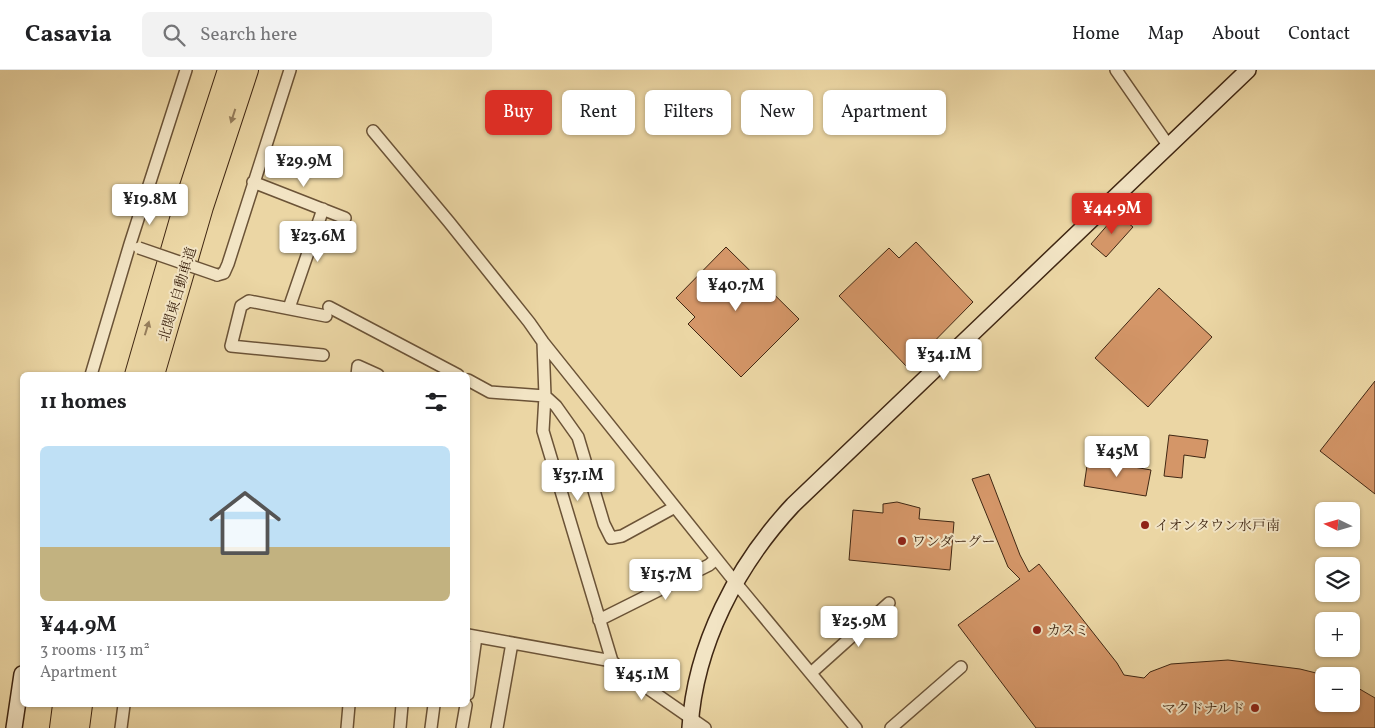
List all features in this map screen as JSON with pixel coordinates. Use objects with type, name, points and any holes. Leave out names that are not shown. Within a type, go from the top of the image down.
[{"type":"highway","name":"北関東自動車道","points":[[135,372],[185,202],[228,70]]},
{"type":"highway","name":"北関東自動車道","points":[[155,372],[203,207],[248,70]]},
{"type":"highway","points":[[60,728],[63,707]]},
{"type":"highway","points":[[79,728],[82,707]]},
{"type":"street","points":[[92,372],[134,246],[186,70]]},
{"type":"street","points":[[134,246],[217,275],[224,272],[290,70]]},
{"type":"street","points":[[1116,70],[1168,145]]},
{"type":"street","points":[[690,723],[697,681],[716,623],[735,582],[751,556],[776,523],[792,505],[1248,70]]},
{"type":"street","points":[[373,131],[449,222],[716,559],[856,728]]},
{"type":"street","points":[[253,182],[345,218]]},
{"type":"street","points":[[289,308],[323,209]]},
{"type":"street","points":[[322,355],[231,346],[241,306],[249,301],[289,308],[328,311],[452,372]]},
{"type":"street","points":[[543,342],[544,431],[612,661],[690,723],[705,728]]},
{"type":"street","points":[[357,372],[358,366],[371,372]]},
{"type":"street","points":[[470,381],[490,392],[545,396],[556,406],[578,436],[604,524],[611,538],[622,536],[675,507]]},
{"type":"street","points":[[600,620],[709,565],[716,559]]},
{"type":"street","points":[[811,673],[889,603]]},
{"type":"street","points":[[470,665],[472,636],[612,661]]},
{"type":"street","points":[[497,728],[512,643]]},
{"type":"street","points":[[893,728],[961,667]]},
{"type":"street","points":[[14,728],[20,688]]},
{"type":"street","points":[[121,728],[124,707]]},
{"type":"street","points":[[347,728],[349,707]]},
{"type":"street","points":[[400,728],[402,707]]},
{"type":"street","points":[[431,728],[434,707]]},
{"type":"street","points":[[462,728],[466,707]]},
{"type":"building","points":[[1117,214],[1133,227],[1106,257],[1091,244]]},
{"type":"building","points":[[916,242],[973,302],[908,368],[839,296],[889,248],[899,258]]},
{"type":"building","points":[[726,247],[799,319],[741,377],[688,324],[695,317],[676,298]]},
{"type":"building","points":[[1159,288],[1212,337],[1148,407],[1095,358]]},
{"type":"building","points":[[1375,381],[1375,494],[1320,451]]},
{"type":"building","points":[[1169,435],[1208,440],[1205,458],[1184,455],[1182,478],[1164,476]]},
{"type":"building","points":[[1088,459],[1151,470],[1146,496],[1084,486]]},
{"type":"building","points":[[989,474],[1020,555],[1029,572],[1039,564],[1117,663],[1124,675],[1144,678],[1150,672],[1171,664],[1228,660],[1300,669],[1315,673],[1315,712],[1360,712],[1360,689],[1375,698],[1375,728],[1036,728],[958,625],[1020,579],[1008,567],[972,479]]},
{"type":"building","name":"ワンダーグー","points":[[897,502],[920,508],[919,519],[954,522],[950,570],[849,560],[853,510],[883,513],[883,504]]},
{"type":"place","name":"イオンタウン水戸南","points":[[1145,525]]},
{"type":"place","name":"ワンダーグー","points":[[902,541]]},
{"type":"place","name":"カスミ","points":[[1037,630]]},
{"type":"place","name":"マクドナルド","points":[[1255,708]]}]
